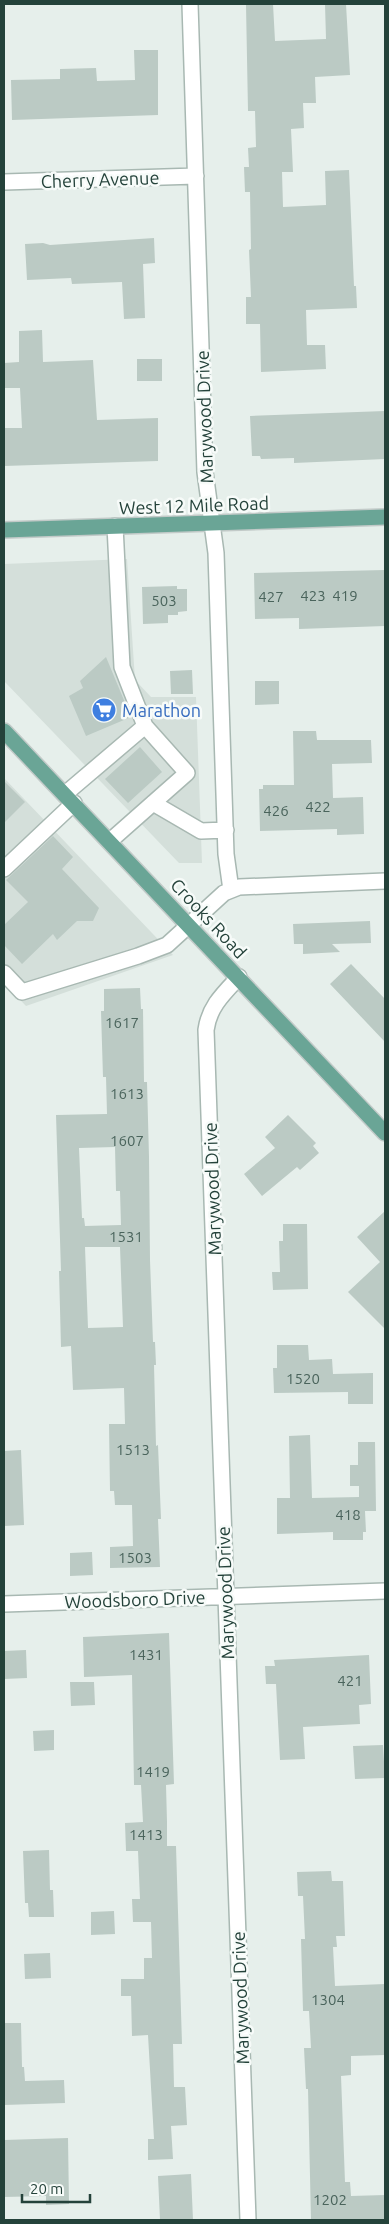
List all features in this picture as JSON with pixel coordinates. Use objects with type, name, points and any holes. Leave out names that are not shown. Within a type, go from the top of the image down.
[{"type":"main road","name":"West 12 Mile Road","points":[[4,530],[385,517]]},
{"type":"main road","name":"Crooks Road","points":[[4,730],[190,924],[385,1133]]},
{"type":"street","name":"Marywood Drive","points":[[190,4],[206,472],[216,553],[227,865],[230,890]]},
{"type":"street","name":"Cherry Avenue","points":[[4,182],[196,176]]},
{"type":"street","points":[[110,841],[187,773],[145,726],[122,668],[115,526]]},
{"type":"street","points":[[4,869],[70,799],[145,726]]},
{"type":"street","points":[[153,803],[201,830],[226,830]]},
{"type":"street","points":[[4,973],[22,992],[160,948],[167,945],[211,904],[230,890],[239,886],[385,881]]},
{"type":"street","name":"Marywood Drive","points":[[239,978],[214,1005],[207,1021],[206,1030],[248,2220]]},
{"type":"street","name":"Woodsboro Drive","points":[[4,1604],[385,1591]]},
{"type":"shaded area","points":[[127,559],[135,680],[151,697],[196,697],[202,863],[179,863],[4,681],[4,564]]},
{"type":"shaded area","points":[[4,778],[173,955],[26,1006],[4,983]]},
{"type":"building","points":[[273,4],[275,41],[326,39],[325,4],[346,4],[350,75],[315,77],[316,103],[303,103],[304,128],[291,129],[293,172],[282,172],[283,207],[326,205],[325,171],[349,170],[354,286],[356,286],[357,308],[306,310],[307,345],[325,345],[326,369],[261,372],[260,324],[246,324],[246,297],[251,297],[249,250],[251,249],[250,192],[245,192],[244,167],[249,167],[248,148],[256,147],[255,111],[248,111],[246,5]]},
{"type":"building","points":[[134,50],[158,50],[158,115],[12,120],[11,80],[60,79],[60,69],[96,68],[97,81],[135,80]]},
{"type":"building","points":[[154,238],[155,263],[143,264],[145,318],[124,319],[122,282],[72,284],[71,278],[27,280],[25,244],[43,243],[50,245]]},
{"type":"building","points":[[42,330],[43,362],[93,360],[97,420],[158,418],[158,461],[4,466],[4,428],[22,428],[20,388],[4,388],[4,363],[19,362],[19,331]]},
{"type":"building","points":[[137,359],[162,359],[162,381],[137,381]]},
{"type":"building","points":[[385,411],[385,459],[294,463],[294,458],[261,459],[260,456],[252,456],[250,416]]},
{"type":"building","points":[[385,570],[385,626],[299,629],[299,618],[255,619],[254,573]]},
{"type":"building","points":[[177,586],[177,589],[187,589],[187,611],[178,612],[178,615],[168,615],[168,623],[143,624],[142,587]]},
{"type":"building","points":[[106,657],[131,717],[86,736],[69,696],[83,688],[80,681]]},
{"type":"building","points":[[192,670],[193,694],[171,694],[170,671]]},
{"type":"building","points":[[255,681],[279,681],[279,704],[255,705]]},
{"type":"building","points":[[293,731],[316,731],[317,740],[371,740],[372,763],[332,764],[333,798],[363,797],[364,834],[337,835],[337,829],[260,831],[259,789],[263,789],[263,785],[294,785]]},
{"type":"building","points":[[140,747],[162,772],[128,803],[105,779]]},
{"type":"building","points":[[4,781],[25,802],[4,823]]},
{"type":"building","points":[[53,836],[73,857],[62,869],[99,908],[93,921],[77,921],[57,940],[53,934],[22,964],[4,945],[4,925],[28,902],[6,880]]},
{"type":"building","points":[[370,921],[371,943],[332,944],[340,952],[303,954],[303,944],[294,944],[293,924]]},
{"type":"building","points":[[351,964],[385,999],[385,1042],[330,984]]},
{"type":"building","points":[[140,988],[141,1009],[143,1009],[144,1082],[147,1082],[150,1260],[153,1342],[155,1342],[156,1365],[154,1365],[156,1446],[158,1445],[161,1519],[158,1519],[160,1567],[110,1568],[110,1547],[133,1546],[132,1505],[115,1505],[114,1491],[110,1491],[109,1424],[125,1424],[124,1388],[73,1390],[71,1346],[61,1347],[59,1271],[61,1271],[56,1115],[107,1114],[106,1077],[103,1077],[101,1011],[104,1011],[104,989]],"holes":[[[115,1147],[116,1191],[120,1191],[121,1225],[85,1226],[84,1218],[82,1218],[79,1148]],[[85,1247],[120,1247],[123,1327],[88,1328]]]},
{"type":"building","points":[[288,1115],[316,1143],[313,1146],[319,1153],[300,1170],[297,1167],[262,1196],[244,1174],[275,1148],[265,1137]]},
{"type":"building","points":[[385,1211],[385,1329],[348,1292],[380,1262],[357,1237]]},
{"type":"building","points":[[283,1224],[307,1224],[308,1289],[273,1290],[272,1272],[280,1272],[279,1241],[283,1241]]},
{"type":"building","points":[[277,1345],[308,1345],[309,1360],[332,1359],[333,1374],[373,1373],[373,1404],[348,1404],[348,1392],[274,1393],[273,1368],[277,1368]]},
{"type":"building","points":[[310,1435],[312,1498],[359,1497],[359,1486],[350,1486],[350,1465],[358,1465],[358,1442],[375,1442],[376,1511],[365,1511],[366,1532],[363,1532],[363,1540],[333,1540],[333,1532],[277,1534],[277,1498],[290,1498],[289,1436]]},
{"type":"building","points":[[21,1450],[24,1525],[4,1526],[4,1451]]},
{"type":"building","points":[[92,1552],[93,1575],[70,1576],[70,1553]]},
{"type":"building","points":[[169,1633],[174,1784],[166,1785],[167,1846],[176,1846],[182,2044],[173,2044],[174,2087],[185,2087],[187,2125],[171,2126],[173,2159],[148,2160],[148,2139],[154,2139],[148,2035],[132,2036],[131,1996],[121,1996],[121,1979],[144,1979],[144,1958],[152,1958],[151,1922],[133,1922],[132,1899],[140,1899],[138,1851],[126,1851],[125,1823],[143,1822],[141,1785],[134,1785],[132,1675],[84,1677],[83,1637]]},
{"type":"building","points":[[26,1650],[27,1678],[4,1679],[4,1651]]},
{"type":"building","points":[[369,1655],[371,1704],[359,1705],[360,1724],[303,1727],[305,1759],[280,1760],[276,1684],[266,1684],[265,1666],[275,1666],[274,1660]]},
{"type":"building","points":[[70,1682],[94,1682],[95,1705],[71,1706]]},
{"type":"building","points":[[54,1730],[54,1750],[34,1751],[33,1731]]},
{"type":"building","points":[[383,1745],[385,1778],[355,1779],[353,1746]]},
{"type":"building","points":[[49,1850],[50,1890],[53,1890],[54,1917],[29,1917],[28,1903],[25,1903],[23,1851]]},
{"type":"building","points":[[331,1871],[332,1881],[343,1881],[345,1936],[336,1936],[337,1947],[333,1947],[335,1986],[385,1984],[385,2055],[351,2056],[351,2075],[341,2076],[345,2182],[350,2182],[351,2196],[385,2195],[385,2220],[311,2220],[308,2089],[306,2089],[304,2048],[311,2048],[309,2011],[303,2011],[301,1939],[305,1939],[303,1896],[298,1896],[297,1872]]},
{"type":"building","points":[[114,1911],[115,1934],[91,1935],[91,1912]]},
{"type":"building","points":[[50,1953],[51,1978],[25,1979],[24,1954]]},
{"type":"building","points":[[4,2023],[21,2023],[22,2067],[24,2067],[25,2081],[64,2080],[65,2103],[4,2105]]},
{"type":"building","points":[[68,2138],[69,2204],[46,2205],[46,2196],[4,2197],[4,2140]]},
{"type":"building","points":[[191,2174],[193,2220],[160,2220],[158,2176]]},
{"type":"place","name":"Marathon","points":[[104,710]]}]
